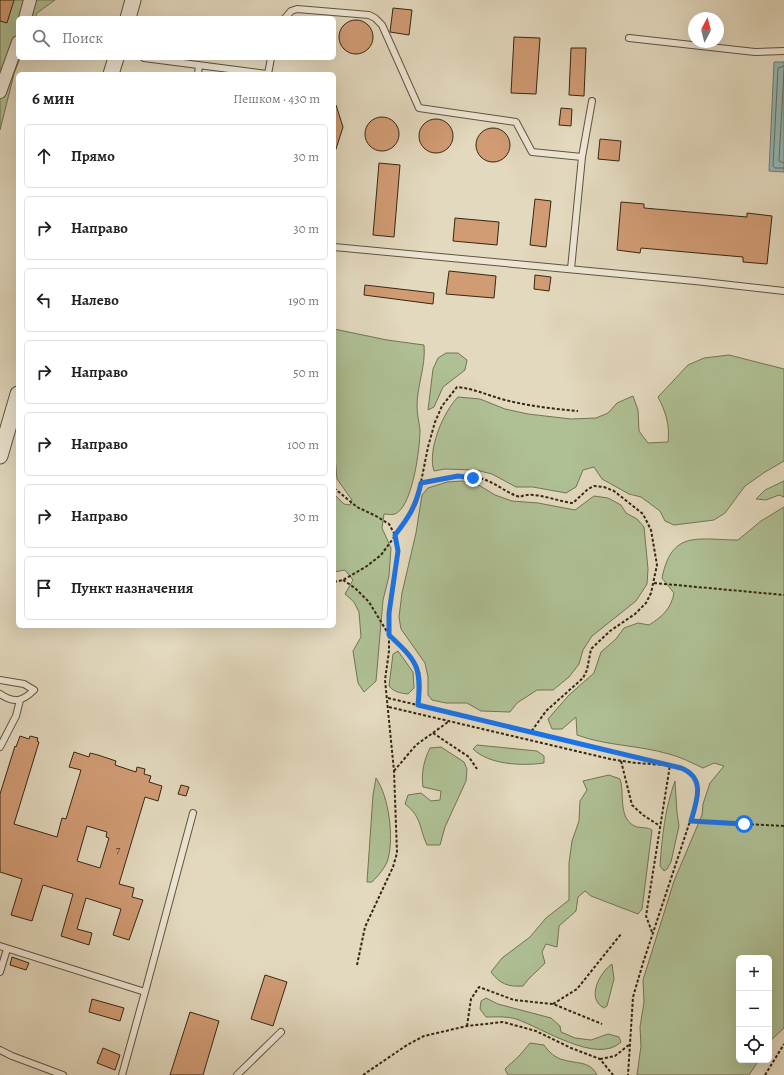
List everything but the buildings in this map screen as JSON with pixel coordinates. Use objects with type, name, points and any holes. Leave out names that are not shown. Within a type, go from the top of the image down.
[{"type":"street","points":[[26,16],[30,0]]},
{"type":"street","points":[[129,16],[133,0]]},
{"type":"street","points":[[0,92],[16,48]]},
{"type":"street","points":[[112,72],[115,60]]},
{"type":"street","points":[[0,456],[4,430],[16,399]]},
{"type":"lane","points":[[287,16],[291,11],[298,9],[369,15],[375,18],[382,25],[419,108],[516,122],[532,152],[582,157]]},
{"type":"lane","points":[[629,38],[754,52],[784,51]]},
{"type":"lane","points":[[160,60],[252,72]]},
{"type":"lane","points":[[268,72],[270,60]]},
{"type":"lane","points":[[198,72],[200,65]]},
{"type":"lane","points":[[571,269],[582,157],[592,101]]},
{"type":"lane","points":[[336,247],[784,291]]},
{"type":"lane","points":[[0,680],[24,684],[34,690],[24,699],[20,700],[0,694]]},
{"type":"lane","points":[[0,747],[16,716],[20,700]]},
{"type":"lane","points":[[122,1075],[193,813]]},
{"type":"lane","points":[[0,946],[145,992]]},
{"type":"lane","points":[[0,972],[7,949]]},
{"type":"lane","points":[[237,1075],[281,1032]]},
{"type":"lane","points":[[0,1050],[26,1062],[64,1075]]},
{"type":"path","points":[[336,582],[343,580],[367,566],[381,555],[411,514],[421,483],[428,447],[435,422],[442,406],[457,387],[474,389],[505,400],[542,408],[578,411]]},
{"type":"path","points":[[421,483],[458,476],[473,478],[484,480],[508,494],[520,497],[524,494],[544,496],[562,503],[573,504],[588,489],[594,486],[604,487],[614,491],[643,514],[651,530],[657,565],[654,583],[646,603],[635,614],[610,631],[591,649],[587,670],[583,678],[546,711],[531,732]]},
{"type":"path","points":[[336,490],[357,507],[389,524],[395,535],[398,551],[390,597],[390,651],[386,680],[394,771],[397,853],[393,867],[365,927],[357,965]]},
{"type":"path","points":[[343,580],[355,588],[369,602],[389,635],[406,650],[417,666],[420,675],[418,705]]},
{"type":"path","points":[[654,583],[784,595]]},
{"type":"path","points":[[388,698],[670,765],[687,770],[693,774],[696,780],[696,803],[633,997],[628,1075]]},
{"type":"path","points":[[389,708],[621,761],[670,765]]},
{"type":"path","points":[[394,771],[416,745],[448,722]]},
{"type":"path","points":[[433,733],[468,757],[477,769]]},
{"type":"path","points":[[621,761],[632,805],[643,815],[660,826]]},
{"type":"path","points":[[653,932],[646,916],[670,765]]},
{"type":"path","points":[[691,821],[784,826]]},
{"type":"path","points":[[553,1004],[577,988],[621,934]]},
{"type":"path","points":[[467,1026],[471,999],[479,987],[514,1000],[553,1004],[602,1024]]},
{"type":"path","points":[[363,1075],[407,1045],[424,1036],[467,1026],[503,1022],[519,1025],[600,1059],[613,1075]]},
{"type":"path","points":[[600,1059],[615,1056],[630,1044]]},
{"type":"path","points":[[765,1075],[784,1044]]},
{"type":"green space","points":[[0,0],[55,0],[37,13],[36,16],[16,16],[16,60],[19,60],[14,74],[0,130]]},
{"type":"green space","points":[[336,329],[387,340],[424,345],[424,360],[417,398],[417,412],[420,430],[415,474],[408,497],[403,506],[395,514],[384,514],[382,528],[391,548],[389,576],[383,600],[376,681],[364,692],[358,683],[353,651],[361,637],[359,612],[354,602],[345,594],[353,580],[345,570],[336,572],[336,496],[344,504],[350,505],[352,500],[337,479]]},
{"type":"green space","points":[[446,353],[458,353],[467,360],[465,370],[443,387],[434,407],[428,410],[433,369],[438,358]]},
{"type":"green space","points":[[729,355],[784,369],[784,461],[745,486],[725,513],[714,520],[674,525],[665,521],[660,511],[641,497],[629,494],[602,479],[594,467],[583,470],[576,487],[566,493],[533,487],[516,487],[492,474],[476,470],[445,469],[434,471],[432,463],[433,453],[438,432],[447,412],[458,397],[480,399],[505,409],[528,414],[571,419],[596,418],[608,413],[617,403],[633,396],[638,410],[639,431],[648,443],[668,442],[667,419],[658,397],[688,365],[704,358]]},
{"type":"green space","points":[[462,481],[477,484],[495,495],[512,501],[538,503],[575,510],[594,496],[608,498],[621,505],[626,513],[637,519],[644,527],[648,569],[647,584],[636,601],[592,636],[583,650],[579,664],[569,677],[553,690],[537,690],[517,703],[510,712],[481,711],[467,703],[446,703],[432,700],[428,695],[428,677],[425,663],[401,629],[399,617],[402,593],[416,533],[422,495],[428,488],[447,482]]},
{"type":"green space","points":[[784,481],[784,497],[779,495],[766,500],[756,499],[765,490]]},
{"type":"green space","points":[[784,507],[784,1028],[772,1039],[772,955],[736,955],[736,1063],[757,1063],[749,1075],[637,1075],[641,1046],[640,1027],[644,1002],[643,980],[674,881],[702,815],[703,804],[710,783],[724,766],[714,763],[703,768],[682,758],[669,754],[588,739],[577,735],[576,717],[562,729],[552,729],[548,719],[569,695],[594,673],[601,652],[616,639],[624,628],[638,623],[649,625],[658,619],[671,604],[674,593],[662,578],[666,562],[672,551],[680,544],[699,539],[738,540],[761,521]]},
{"type":"green space","points":[[398,651],[413,672],[414,688],[408,694],[397,692],[389,686],[393,654]]},
{"type":"green space","points":[[477,745],[537,751],[544,756],[544,763],[517,764],[497,761],[480,754],[473,749]]},
{"type":"green space","points":[[441,747],[464,762],[467,769],[466,781],[445,827],[440,845],[427,845],[417,818],[405,804],[408,795],[421,793],[431,801],[440,800],[441,791],[423,787],[422,777],[426,757],[430,748]]},
{"type":"green space","points":[[609,775],[620,779],[624,813],[627,819],[631,824],[637,827],[652,830],[642,909],[638,914],[591,896],[585,891],[578,897],[576,911],[559,926],[557,947],[546,944],[542,952],[545,963],[523,986],[513,986],[501,982],[491,972],[502,958],[530,937],[546,918],[569,900],[569,863],[572,841],[579,821],[580,801],[587,790],[583,781]]},
{"type":"green space","points":[[376,778],[387,806],[390,829],[390,850],[386,865],[382,871],[372,882],[367,882],[373,795]]},
{"type":"green space","points":[[675,781],[679,826],[671,862],[664,871],[660,866],[663,833],[666,812]]},
{"type":"green space","points":[[612,964],[614,979],[607,1006],[604,1008],[596,999],[596,986],[603,973]]},
{"type":"green space","points":[[486,998],[498,1004],[551,1018],[560,1026],[561,1032],[575,1038],[591,1040],[608,1034],[619,1037],[621,1042],[611,1048],[598,1049],[584,1047],[516,1019],[505,1017],[486,1017],[480,1009],[481,1001]]},
{"type":"green space","points":[[530,1043],[544,1045],[558,1058],[587,1065],[594,1070],[597,1075],[508,1075],[505,1069]]},
{"type":"water","points":[[774,62],[784,62],[784,172],[769,171]]},
{"type":"route","points":[[473,478],[458,476],[421,483],[411,514],[395,535],[398,551],[392,582],[389,613],[389,635],[406,650],[417,666],[420,675],[418,705],[687,770],[693,774],[696,780],[697,790],[696,803],[691,821],[744,824]]}]
